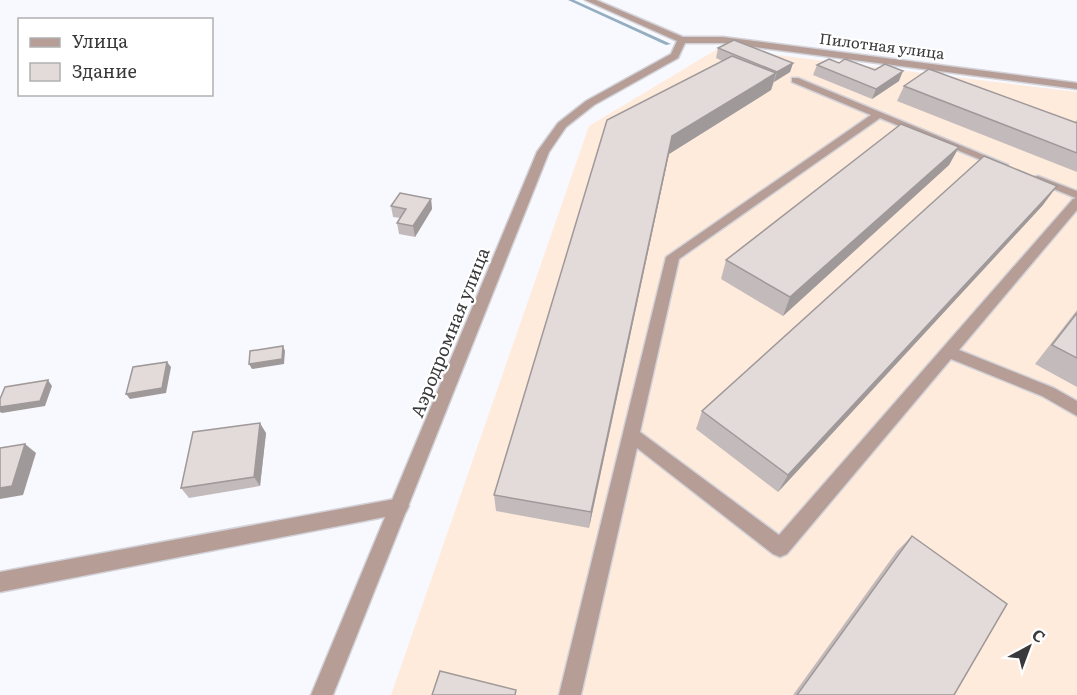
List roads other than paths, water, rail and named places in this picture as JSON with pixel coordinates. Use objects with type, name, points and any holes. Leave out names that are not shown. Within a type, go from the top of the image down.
[{"type":"street","points":[[589,0],[682,40]]},
{"type":"street","name":"Пилотная улица","points":[[682,40],[723,40],[1077,86]]},
{"type":"street","name":"Аэродромная улица","points":[[322,695],[543,152],[562,125],[590,104],[675,56],[682,40]]},
{"type":"street","points":[[795,80],[1077,195]]},
{"type":"street","points":[[570,695],[673,257],[879,114]]},
{"type":"street","points":[[632,434],[780,548],[1077,202]]},
{"type":"street","points":[[948,352],[1048,392],[1077,409]]},
{"type":"street","points":[[0,582],[400,506]]},
{"type":"waterway","points":[[570,0],[668,44]]}]
